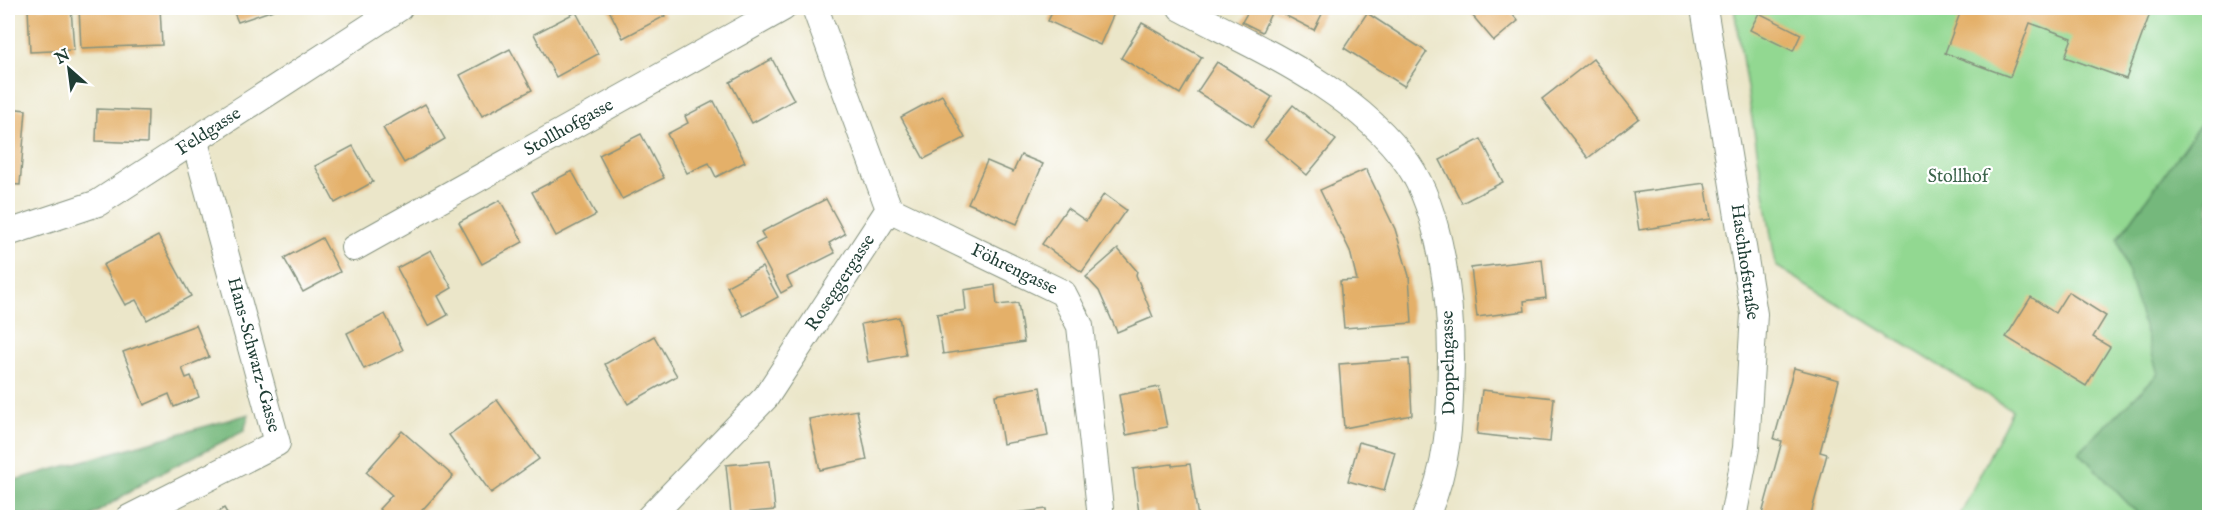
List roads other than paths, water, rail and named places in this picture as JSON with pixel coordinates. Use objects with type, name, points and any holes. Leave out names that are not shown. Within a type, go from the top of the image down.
[{"type":"street","name":"Stollhofgasse","points":[[354,248],[783,8]]},
{"type":"street","points":[[815,8],[890,209]]},
{"type":"street","name":"Doppelngasse","points":[[1181,8],[1298,70],[1333,93],[1395,148],[1420,187],[1443,268],[1451,323],[1449,442],[1437,492],[1425,518]]},
{"type":"street","name":"Haschhofstraße","points":[[1704,8],[1754,314],[1746,448],[1733,518]]},
{"type":"street","name":"Feldgasse","points":[[8,233],[98,203],[195,142],[389,10]]},
{"type":"street","name":"Hans-Schwarz-Gasse","points":[[129,518],[277,443],[195,142]]},
{"type":"street","name":"Roseggergasse","points":[[649,518],[766,397],[890,209]]},
{"type":"street","name":"Föhrengasse","points":[[890,209],[1063,293],[1080,326],[1101,518]]},
{"type":"park label","name":"Stollhof","points":[[1958,177]]}]
